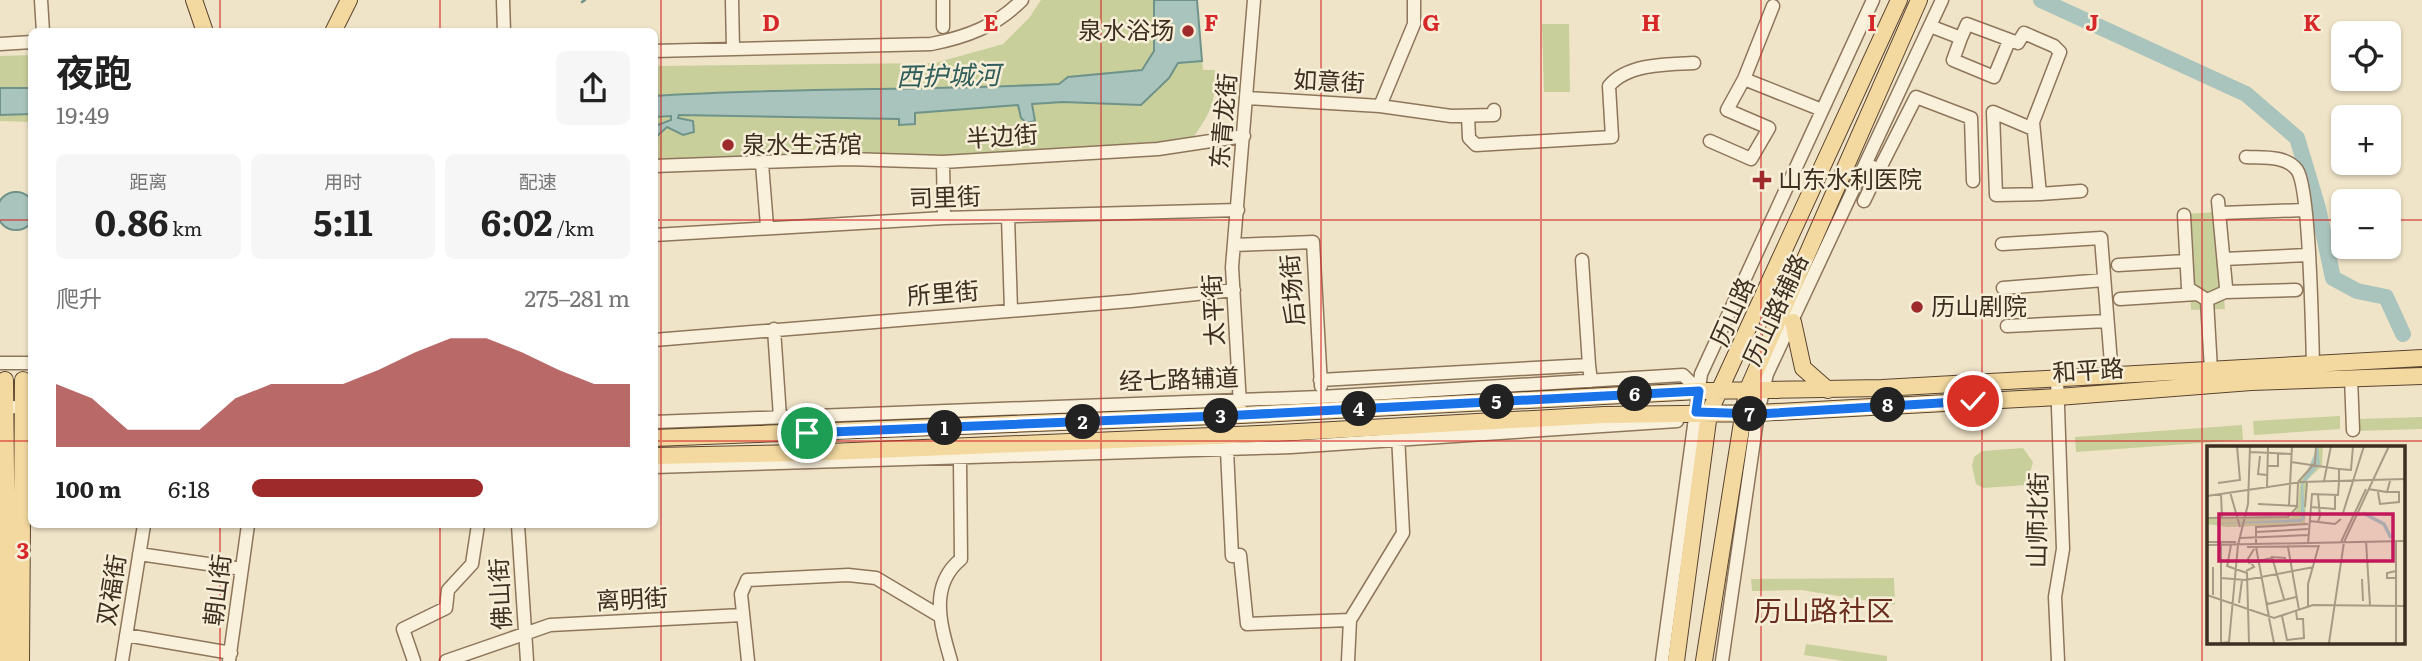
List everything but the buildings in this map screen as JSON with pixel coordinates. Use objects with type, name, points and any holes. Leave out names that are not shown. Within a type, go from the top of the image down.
[{"type":"main road","points":[[194,0],[204,28]]},
{"type":"main road","points":[[335,28],[349,0]]},
{"type":"main road","name":"历山路","points":[[1676,661],[1703,413],[1722,391],[1899,0]]},
{"type":"main road","name":"历山路","points":[[1704,661],[1755,392],[1919,0]]},
{"type":"main road","points":[[1793,322],[1803,368],[1829,390]]},
{"type":"main road","name":"和平路","points":[[658,438],[1241,415],[1322,404],[1699,391],[1829,390],[2422,358]]},
{"type":"main road","name":"和平路","points":[[658,456],[1398,434],[1703,413],[1751,414],[2058,397],[2251,382],[2422,376]]},
{"type":"main road","points":[[8,661],[3,543],[3,395],[28,394],[20,661]]},
{"type":"street","points":[[41,0],[43,28]]},
{"type":"street","points":[[503,0],[505,28]]},
{"type":"street","points":[[732,0],[733,49]]},
{"type":"street","points":[[943,0],[943,27]]},
{"type":"street","points":[[658,51],[931,44],[962,38],[991,26],[1022,0]]},
{"type":"street","name":"东青龙街","points":[[1234,245],[1254,0]]},
{"type":"street","name":"如意街","points":[[1247,98],[1380,106],[1413,24],[1415,0]]},
{"type":"street","name":"历山路辅路","points":[[1662,661],[1703,413],[1699,391],[1701,374],[1873,0]]},
{"type":"street","name":"历山路辅路","points":[[1755,392],[1793,322],[1942,0]]},
{"type":"street","points":[[1710,141],[1751,159],[1769,128],[1727,110],[1744,79],[1773,6]]},
{"type":"street","points":[[2009,41],[1994,77],[1953,60],[1967,24],[2018,43],[2024,33],[2054,46],[2060,52],[2033,122],[2040,194]]},
{"type":"street","points":[[1930,26],[1961,38]]},
{"type":"street","points":[[0,44],[28,42]]},
{"type":"street","points":[[1468,116],[1469,138],[1476,145],[1612,137],[1609,86],[1615,79],[1658,64],[1693,63]]},
{"type":"street","points":[[1744,79],[1822,110]]},
{"type":"street","points":[[1864,201],[1916,97],[1970,118],[1973,181]]},
{"type":"street","points":[[1380,106],[1468,116],[1494,115],[1494,110]]},
{"type":"street","points":[[2034,129],[1993,112],[1996,195],[2081,191]]},
{"type":"street","name":"半边街","points":[[658,166],[848,159],[943,162],[1157,149],[1244,136]]},
{"type":"street","points":[[2246,157],[2281,159],[2297,170],[2305,210],[2314,364]]},
{"type":"street","points":[[943,162],[944,218]]},
{"type":"street","points":[[762,164],[767,226]]},
{"type":"street","points":[[1866,164],[1879,170]]},
{"type":"street","points":[[2225,292],[2220,207],[2305,210]]},
{"type":"street","name":"司里街","points":[[658,235],[767,226],[944,218],[1238,210]]},
{"type":"street","points":[[2184,215],[2188,288],[2202,297]]},
{"type":"street","points":[[1008,217],[1011,310]]},
{"type":"street","points":[[2002,244],[2101,238],[2112,376]]},
{"type":"street","name":"后场街","points":[[1234,245],[1313,242],[1322,404]]},
{"type":"street","name":"太平街","points":[[1234,245],[1241,415]]},
{"type":"street","points":[[2224,260],[2308,255]]},
{"type":"street","points":[[1582,260],[1591,380]]},
{"type":"street","points":[[2119,265],[2185,261]]},
{"type":"street","points":[[2003,288],[2104,280]]},
{"type":"street","points":[[2120,299],[2202,297],[2225,292],[2296,289]]},
{"type":"street","name":"所里街","points":[[658,340],[1234,290]]},
{"type":"street","points":[[2202,297],[2211,370]]},
{"type":"street","points":[[2007,326],[2107,321]]},
{"type":"street","points":[[774,329],[780,417]]},
{"type":"street","points":[[0,363],[28,363]]},
{"type":"street","points":[[1320,380],[1589,365]]},
{"type":"street","name":"经七路辅道","points":[[658,422],[1240,398],[1322,404],[1591,380],[1683,375],[1699,391]]},
{"type":"street","points":[[2351,377],[2353,430]]},
{"type":"street","name":"山师北街","points":[[2057,379],[2063,550],[2055,597],[2058,661]]},
{"type":"street","points":[[3,395],[28,394]]},
{"type":"street","points":[[1722,661],[1751,414]]},
{"type":"street","points":[[658,467],[1227,450],[1398,434],[1403,533],[1350,620],[1348,661]]},
{"type":"street","points":[[1227,450],[1232,556],[1240,555],[1247,624],[1350,620]]},
{"type":"street","points":[[951,661],[938,615],[947,571],[961,559],[960,460]]},
{"type":"street","name":"双福街","points":[[122,661],[143,528]]},
{"type":"street","name":"朝山街","points":[[230,657],[248,528]]},
{"type":"street","points":[[414,661],[403,629],[446,608],[448,590],[472,564],[478,528]]},
{"type":"street","name":"佛山街","points":[[518,528],[527,661]]},
{"type":"street","points":[[139,554],[242,569]]},
{"type":"street","points":[[748,661],[741,594],[747,580],[848,575],[876,578],[938,615]]},
{"type":"street","name":"离明街","points":[[446,661],[550,625],[742,615]]},
{"type":"street","points":[[126,635],[230,657]]},
{"type":"green space","points":[[1041,0],[1197,0],[1203,70],[1215,70],[1213,100],[1204,122],[1192,139],[1140,149],[1012,157],[658,164],[658,66],[935,63],[1003,44],[1029,18]]},
{"type":"green space","points":[[1542,24],[1569,24],[1570,92],[1544,92]]},
{"type":"green space","points":[[28,55],[28,122],[0,121],[0,56]]},
{"type":"green space","points":[[2216,212],[2225,309],[2191,310],[2186,214]]},
{"type":"green space","points":[[2340,416],[2340,429],[2254,435],[2253,421]]},
{"type":"green space","points":[[2422,417],[2422,429],[2357,431],[2357,419]]},
{"type":"green space","points":[[2242,425],[2243,440],[2076,452],[2075,437]]},
{"type":"green space","points":[[2023,448],[2033,462],[2027,485],[1983,488],[1976,484],[1972,466],[1974,457],[1982,451]]},
{"type":"green space","points":[[1894,578],[1895,605],[1801,590],[1752,591],[1751,579]]},
{"type":"green space","points":[[1806,644],[1887,656],[1887,661],[1844,661],[1804,655]]},
{"type":"water","points":[[1154,0],[1197,0],[1202,61],[1178,63],[1169,78],[1141,105],[1063,102],[1032,104],[1035,121],[1027,123],[1021,118],[1018,105],[915,113],[915,124],[899,125],[899,119],[679,115],[678,118],[693,121],[694,132],[683,135],[667,127],[658,135],[658,125],[671,120],[671,116],[658,117],[658,96],[1059,84],[1068,77],[1142,70],[1154,51]]},
{"type":"water","points":[[0,88],[28,88],[28,114],[0,115]]},
{"type":"water","points":[[9,194],[23,194],[28,197],[28,225],[16,230],[9,228],[-1,218],[-1,204]]},
{"type":"waterway","points":[[2041,0],[2246,94],[2297,138],[2318,208],[2333,278],[2357,291],[2386,297],[2403,334]]},
{"type":"place","name":"泉水浴场","points":[[1188,31]]},
{"type":"place","name":"泉水生活馆","points":[[728,145]]},
{"type":"place","name":"山东水利医院","points":[[1762,180]]},
{"type":"place","name":"历山剧院","points":[[1917,307]]},
{"type":"district","name":"历山路社区","points":[[1824,611]]},
{"type":"route","points":[[807,433],[1241,415],[1699,391],[1696,412],[1709,413],[1758,414],[1973,401]]},
{"type":"water label","name":"西护城河","points":[[948,76]]}]
